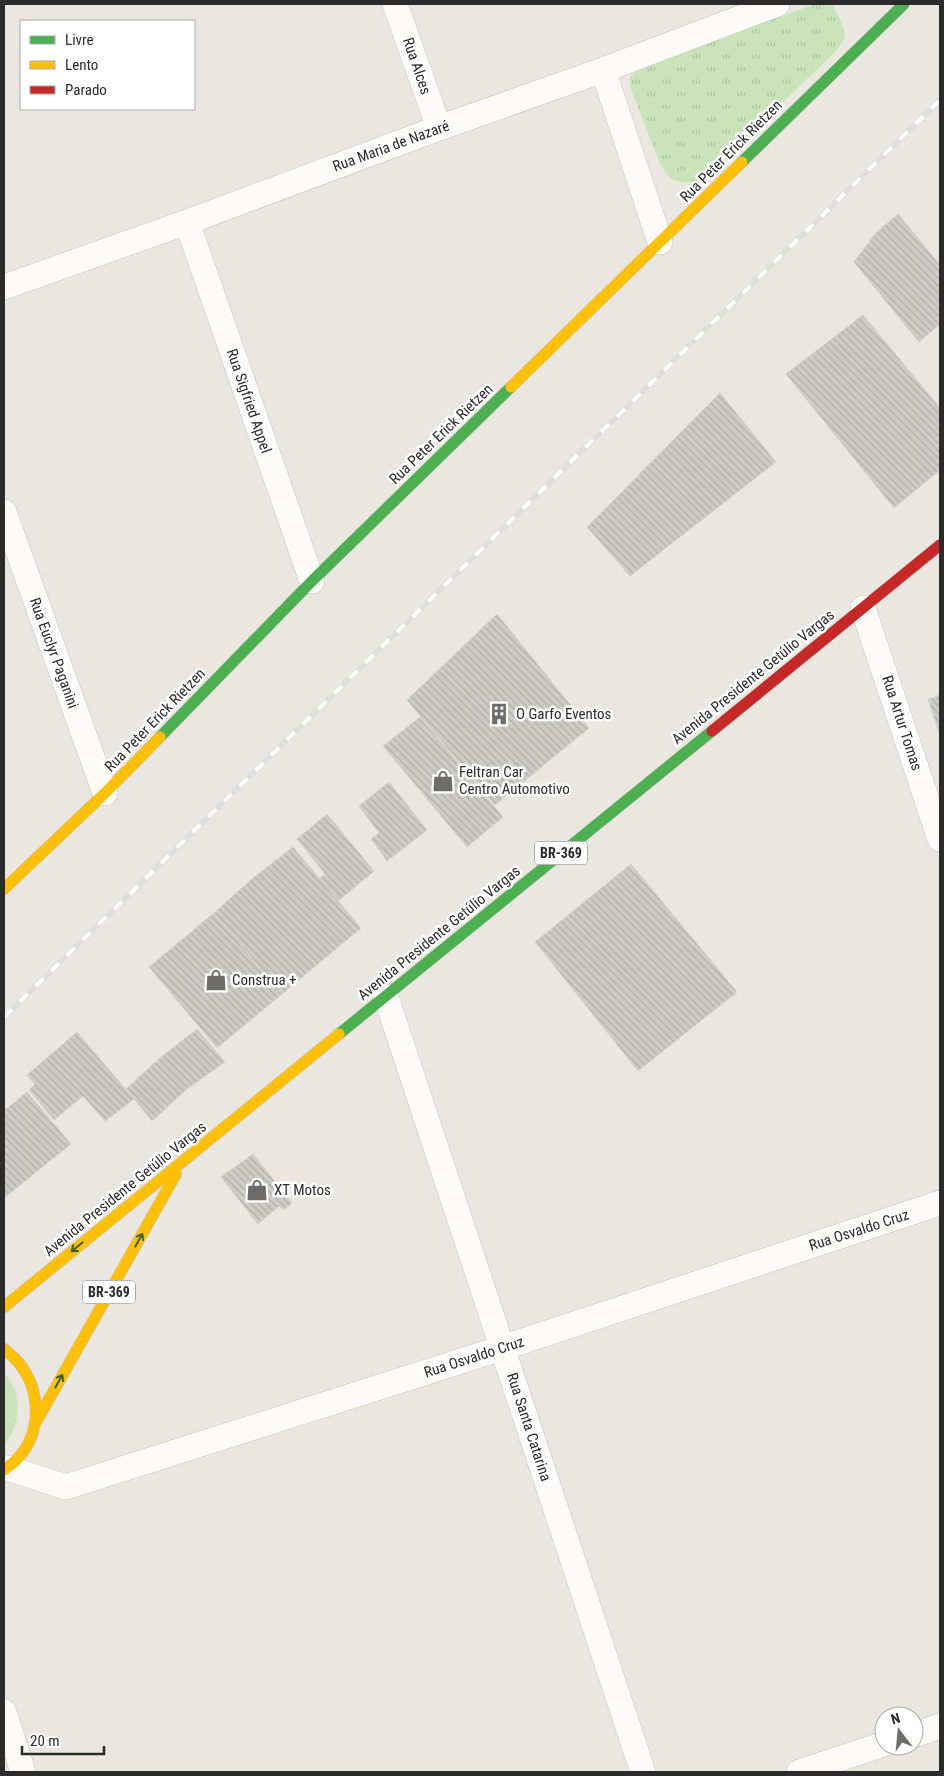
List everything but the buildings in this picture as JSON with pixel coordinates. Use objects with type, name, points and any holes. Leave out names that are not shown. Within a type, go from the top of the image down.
[{"type":"main road","name":"Rua Peter Erick Rietzen","points":[[4,889],[105,793],[312,581],[904,4]]},
{"type":"main road","name":"Avenida Presidente Getúlio Vargas","points":[[4,1307],[940,545]]},
{"type":"main road","name":"BR-369","points":[[5,1470],[25,1448],[35,1424],[183,1161]]},
{"type":"main road","name":"BR-369","points":[[4,1349],[22,1365],[30,1378],[35,1392],[37,1408],[35,1424]]},
{"type":"street","name":"Rua Alces","points":[[395,4],[438,128]]},
{"type":"street","name":"Rua Maria de Nazaré","points":[[4,287],[187,222],[438,128],[603,70],[777,4]]},
{"type":"street","points":[[603,70],[660,242]]},
{"type":"street","name":"Rua Sigfried Appel","points":[[187,222],[312,581]]},
{"type":"street","name":"Rua Euclyr Paganini","points":[[4,512],[105,793]]},
{"type":"street","name":"Rua Artur Tomas","points":[[863,608],[940,839]]},
{"type":"street","name":"Rua Santa Catarina","points":[[386,997],[643,1772]]},
{"type":"street","name":"Rua Osvaldo Cruz","points":[[5,1470],[66,1487],[502,1348],[940,1203]]},
{"type":"street","points":[[4,1712],[23,1772]]},
{"type":"street","points":[[924,1731],[940,1726]]},
{"type":"street","points":[[799,1772],[874,1747]]},
{"type":"green space","points":[[815,4],[833,6],[841,21],[845,38],[836,51],[700,182],[682,182],[669,177],[661,166],[630,87],[630,77],[638,69]]},
{"type":"green space","points":[[4,1373],[14,1390],[18,1409],[14,1428],[4,1445]]},
{"type":"railway","points":[[4,1017],[940,100]]},
{"type":"traffic: fast","points":[[742,162],[904,4]]},
{"type":"traffic: fast","points":[[160,737],[312,581],[511,387]]},
{"type":"traffic: fast","points":[[339,1034],[712,731]]},
{"type":"traffic: slow","points":[[511,387],[742,162]]},
{"type":"traffic: slow","points":[[4,889],[105,793],[160,737]]},
{"type":"traffic: slow","points":[[4,1307],[339,1034]]},
{"type":"traffic: slow","points":[[35,1424],[176,1174]]},
{"type":"traffic: slow","points":[[4,1349],[26,1373],[31,1385],[36,1410],[35,1423],[27,1447],[4,1470]]},
{"type":"traffic: jam","points":[[712,731],[940,545]]},
{"type":"place","name":"O Garfo Eventos","points":[[499,714]]},
{"type":"place","name":"Feltran Car Centro Automotivo","points":[[443,781]]},
{"type":"place","name":"Construa +","points":[[216,980]]},
{"type":"place","name":"XT Motos","points":[[257,1190]]}]
